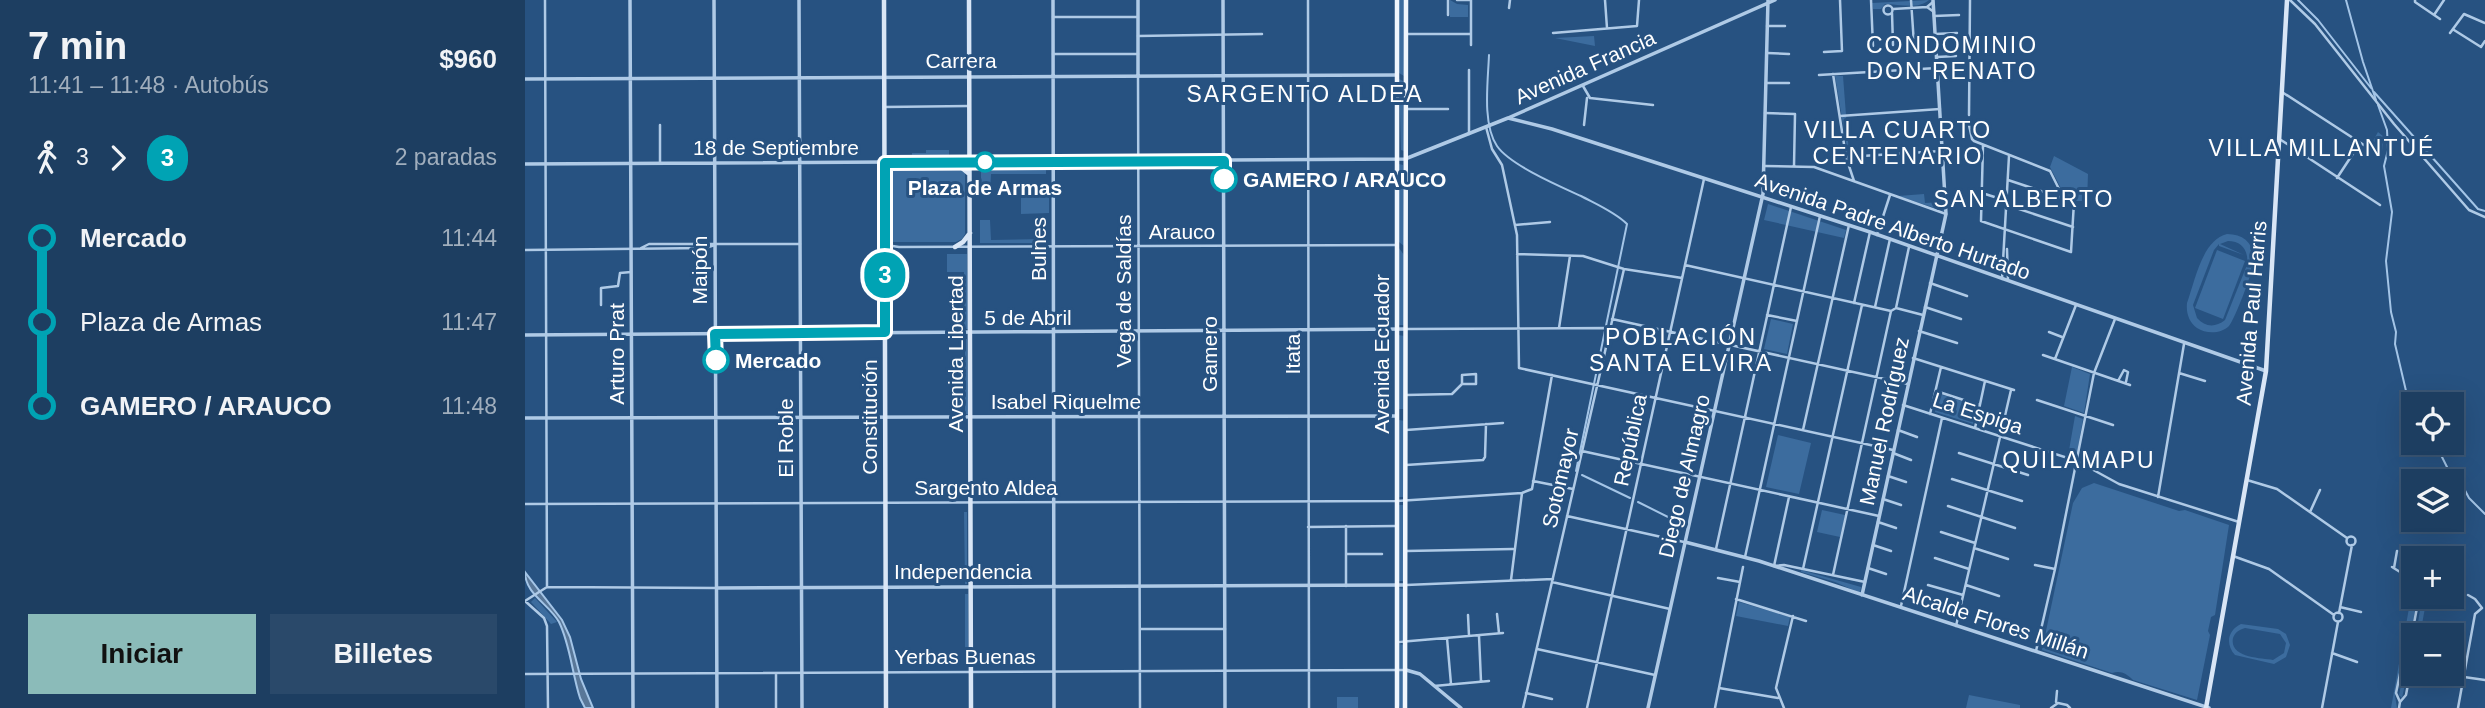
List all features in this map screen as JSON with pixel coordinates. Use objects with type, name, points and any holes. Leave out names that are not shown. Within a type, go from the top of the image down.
[{"type":"main road","name":"Constitución","points":[[884,0],[886,708]]},
{"type":"main road","name":"Avenida Libertad","points":[[969,0],[971,708]]},
{"type":"main road","name":"Avenida Ecuador","points":[[1397,0],[1397,708]]},
{"type":"main road","name":"Avenida Ecuador","points":[[1405,708],[1406,0]]},
{"type":"main road","name":"Avenida Paul Harris","points":[[2207,708],[2266,371],[2288,0]]},
{"type":"main road","points":[[1396,75],[1406,82]]},
{"type":"main road","points":[[885,176],[889,169],[899,163]]},
{"type":"main road","points":[[956,163],[965,169],[970,177]]},
{"type":"main road","points":[[955,247],[964,241],[970,232]]},
{"type":"main road","points":[[1397,245],[1406,255]]},
{"type":"main road","points":[[1397,413],[1401,407],[1406,409]]},
{"type":"street","points":[[545,0],[547,587]]},
{"type":"street","name":"Arturo Prat","points":[[630,0],[633,708]]},
{"type":"street","name":"Maipón","points":[[714,0],[717,708]]},
{"type":"street","name":"El Roble","points":[[799,0],[802,708]]},
{"type":"street","name":"Bulnes","points":[[1053,0],[1054,708]]},
{"type":"street","name":"Vega de Saldías","points":[[1138,0],[1140,708]]},
{"type":"street","name":"Gamero","points":[[1223,0],[1224,708]]},
{"type":"street","name":"Itata","points":[[1308,0],[1309,708]]},
{"type":"street","points":[[1448,0],[1448,15]]},
{"type":"street","points":[[1457,0],[1471,0],[1471,45]]},
{"type":"street","points":[[1509,8],[1510,0]]},
{"type":"street","points":[[1605,0],[1607,28]]},
{"type":"street","points":[[1553,33],[1637,26],[1639,0]]},
{"type":"street","name":"Avenida Francia","points":[[1405,159],[1583,86],[1775,0]]},
{"type":"street","points":[[1824,52],[1842,51],[1840,0]]},
{"type":"street","points":[[1871,0],[1873,46]]},
{"type":"street","points":[[1891,0],[1893,45]]},
{"type":"street","points":[[1911,0],[1914,44]]},
{"type":"street","points":[[1969,115],[1970,0]]},
{"type":"street","points":[[2288,0],[2315,24],[2469,210],[2485,217]]},
{"type":"street","points":[[2408,0],[2415,1],[2440,19]]},
{"type":"street","points":[[2434,15],[2444,0],[2449,4]]},
{"type":"street","name":"Diego de Almagro","points":[[1648,708],[1762,198],[1768,1]]},
{"type":"street","points":[[1892,9],[1927,7],[1933,1]]},
{"type":"street","name":"Manuel Rodríguez","points":[[1862,595],[1946,214],[1933,1]]},
{"type":"street","points":[[1927,7],[1934,14],[1959,15]]},
{"type":"street","points":[[2450,33],[2467,9]]},
{"type":"street","points":[[2465,15],[2485,23]]},
{"type":"street","points":[[1053,17],[1138,17]]},
{"type":"street","points":[[1767,26],[1785,26]]},
{"type":"street","points":[[2454,30],[2485,51]]},
{"type":"street","points":[[1935,34],[1957,33]]},
{"type":"street","points":[[1138,36],[1262,34]]},
{"type":"street","points":[[1406,34],[1471,34]]},
{"type":"street","points":[[2481,47],[2485,41]]},
{"type":"street","points":[[1767,53],[1789,54]]},
{"type":"street","points":[[1053,54],[1138,54]]},
{"type":"street","points":[[1937,57],[1956,56]]},
{"type":"street","points":[[1819,75],[1937,68]]},
{"type":"street","points":[[1469,70],[1469,134]]},
{"type":"street","points":[[1833,74],[1846,157],[1854,181]]},
{"type":"street","name":"Carrera","points":[[525,79],[1396,75]]},
{"type":"street","points":[[1766,83],[1789,83]]},
{"type":"street","points":[[1583,86],[1588,96],[1584,125]]},
{"type":"street","points":[[2282,92],[2370,149]]},
{"type":"street","points":[[1588,96],[1653,105]]},
{"type":"street","points":[[884,107],[969,106]]},
{"type":"street","points":[[1406,109],[1448,109]]},
{"type":"street","points":[[1840,116],[1940,109]]},
{"type":"street","points":[[1765,113],[1795,114],[1794,166]]},
{"type":"street","name":"Avenida Padre Alberto Hurtado","points":[[1508,118],[1552,129],[1870,232],[2266,371]]},
{"type":"street","points":[[660,125],[660,163]]},
{"type":"street","points":[[1969,125],[1972,139],[2050,171],[2064,199]]},
{"type":"street","points":[[1489,126],[1492,149],[1502,165],[1515,225],[1518,365],[1521,369],[1862,443],[1911,460]]},
{"type":"street","points":[[2279,139],[2380,205]]},
{"type":"street","points":[[2337,178],[2360,144]]},
{"type":"street","points":[[1983,145],[1982,221],[2071,252],[2074,202],[2008,180]]},
{"type":"street","points":[[1846,157],[1943,151]]},
{"type":"street","points":[[2005,280],[2009,155]]},
{"type":"street","name":"18 de Septiembre","points":[[525,164],[1405,159]]},
{"type":"street","points":[[1764,166],[1814,167],[1946,214]]},
{"type":"street","name":"República","points":[[1587,708],[1704,179]]},
{"type":"street","points":[[1877,235],[1891,193]]},
{"type":"street","points":[[1982,193],[2073,227]]},
{"type":"street","points":[[1716,550],[1791,207]]},
{"type":"street","points":[[1745,557],[1820,216]]},
{"type":"street","points":[[1515,225],[1551,222]]},
{"type":"street","points":[[1803,430],[1849,225]]},
{"type":"street","points":[[1854,303],[1870,232]]},
{"type":"street","points":[[1875,307],[1890,239]]},
{"type":"street","points":[[525,250],[640,249],[647,244],[800,244]]},
{"type":"street","name":"Arauco","points":[[885,245],[1397,245]]},
{"type":"street","points":[[1896,308],[1909,246]]},
{"type":"street","points":[[1517,254],[1595,259],[1620,268],[1682,278]]},
{"type":"street","points":[[1559,328],[1570,256]]},
{"type":"street","points":[[1685,265],[1891,311],[1896,308],[1923,315]]},
{"type":"street","name":"Sotomayor","points":[[1523,708],[1582,451],[1607,328],[1612,319],[1620,268]]},
{"type":"street","points":[[601,305],[601,288],[618,286],[620,273],[631,272]]},
{"type":"street","points":[[1930,283],[1967,296]]},
{"type":"street","points":[[1804,569],[1861,304]]},
{"type":"street","points":[[2055,359],[2076,305]]},
{"type":"street","points":[[1924,307],[1961,319]]},
{"type":"street","points":[[1833,575],[1891,311]]},
{"type":"street","points":[[1767,315],[1797,321]]},
{"type":"street","points":[[1612,319],[1908,384]]},
{"type":"street","points":[[2036,651],[2094,373],[2115,319]]},
{"type":"street","points":[[1406,329],[1607,328]]},
{"type":"street","name":"5 de Abril","points":[[525,335],[1406,329]]},
{"type":"street","points":[[1919,331],[1957,343]]},
{"type":"street","points":[[2049,332],[2064,337]]},
{"type":"street","points":[[2158,497],[2184,344]]},
{"type":"street","points":[[2043,355],[2094,373],[2128,384],[2128,372],[2124,370],[2119,381]]},
{"type":"street","points":[[1913,358],[2012,390],[1956,626]]},
{"type":"street","points":[[1930,414],[1941,367]]},
{"type":"street","points":[[2179,373],[2205,381]]},
{"type":"street","points":[[1406,395],[1452,394],[1462,384],[1476,384],[1476,374],[1462,375],[1462,384]]},
{"type":"street","points":[[1406,501],[1531,491],[1552,376]]},
{"type":"street","points":[[1975,428],[1985,381]]},
{"type":"street","points":[[1935,391],[1980,405]]},
{"type":"street","points":[[2037,400],[2113,425]]},
{"type":"street","name":"La Espiga","points":[[1903,405],[2077,461],[2119,484],[2239,522]]},
{"type":"street","name":"Isabel Riquelme","points":[[525,418],[1139,417],[1397,413]]},
{"type":"street","points":[[1901,607],[1942,418]]},
{"type":"street","points":[[1406,430],[1503,423]]},
{"type":"street","points":[[1406,465],[1484,460],[1486,424]]},
{"type":"street","points":[[1898,430],[1917,437]]},
{"type":"street","points":[[1582,451],[1847,509],[1879,519],[1896,528]]},
{"type":"street","points":[[1959,453],[2028,475]]},
{"type":"street","points":[[1888,476],[1906,482]]},
{"type":"street","points":[[1952,479],[2022,501]]},
{"type":"street","points":[[2247,480],[2277,489],[2347,538],[2355,538],[2339,613],[2342,619],[2338,622],[2322,708]]},
{"type":"street","points":[[1533,481],[1573,489]]},
{"type":"street","points":[[2310,512],[2320,490]]},
{"type":"street","points":[[1511,581],[1522,493]]},
{"type":"street","points":[[1773,566],[1789,496]]},
{"type":"street","points":[[1883,499],[1901,505]]},
{"type":"street","name":"Sargento Aldea","points":[[525,504],[1406,501]]},
{"type":"street","points":[[1948,506],[2015,528]]},
{"type":"street","name":"Alcalde Flores Millán","points":[[1567,516],[1745,557],[2207,708]]},
{"type":"street","points":[[1346,526],[1346,586]]},
{"type":"street","points":[[1308,527],[1397,526]]},
{"type":"street","points":[[1941,532],[1975,543]]},
{"type":"street","points":[[2347,538],[2347,544],[2352,545]]},
{"type":"street","points":[[1873,545],[1891,551]]},
{"type":"street","points":[[1974,548],[2008,559]]},
{"type":"street","points":[[1405,551],[1513,549]]},
{"type":"street","points":[[2397,551],[2393,568],[2401,573]]},
{"type":"street","points":[[1346,554],[1383,554]]},
{"type":"street","points":[[2233,556],[2269,569],[2334,615],[2334,620],[2338,622]]},
{"type":"street","points":[[1935,558],[1969,569]]},
{"type":"street","name":"Alcalde Flores Millán","points":[[1773,566],[1781,565],[1865,582]]},
{"type":"street","points":[[2035,565],[2055,569]]},
{"type":"street","points":[[1715,708],[1743,566]]},
{"type":"street","points":[[1868,568],[1886,574]]},
{"type":"street","points":[[1718,578],[1740,582]]},
{"type":"street","points":[[1405,585],[1419,587],[1553,581],[1670,609]]},
{"type":"street","points":[[1929,584],[1963,595]]},
{"type":"street","name":"Independencia","points":[[525,601],[547,587],[1405,585]]},
{"type":"street","points":[[1966,585],[1999,596]]},
{"type":"street","points":[[2468,595],[2483,608],[2475,614],[2464,677],[2485,681]]},
{"type":"street","points":[[1736,599],[1806,621]]},
{"type":"street","points":[[525,601],[546,623],[548,708]]},
{"type":"street","points":[[2340,607],[2361,612]]},
{"type":"street","points":[[2334,615],[2339,613]]},
{"type":"street","points":[[1397,642],[1501,633],[1497,614]]},
{"type":"street","points":[[1468,615],[1469,636]]},
{"type":"street","points":[[1784,708],[1776,688],[1793,616]]},
{"type":"street","points":[[1140,629],[1225,629]]},
{"type":"street","points":[[1479,635],[1482,681]]},
{"type":"street","points":[[1447,638],[1451,684]]},
{"type":"street","points":[[1537,649],[1655,675]]},
{"type":"street","points":[[2332,653],[2357,662]]},
{"type":"street","points":[[2400,702],[2396,693],[2401,669]]},
{"type":"street","points":[[1406,670],[1417,672],[1461,708]]},
{"type":"street","name":"Yerbas Buenas","points":[[525,674],[1406,670]]},
{"type":"street","points":[[776,672],[776,708]]},
{"type":"street","points":[[1434,685],[1489,681]]},
{"type":"street","points":[[2399,708],[2408,686]]},
{"type":"street","points":[[2458,708],[2462,686]]},
{"type":"street","points":[[1719,688],[1779,698]]},
{"type":"street","points":[[2051,708],[2055,704],[2057,691]]},
{"type":"street","points":[[1527,693],[1552,699]]},
{"type":"street","points":[[2055,704],[2063,703],[2070,708]]},
{"type":"shaded area","points":[[1399,0],[1405,0],[1404,76],[1399,73]]},
{"type":"shaded area","points":[[1450,0],[1468,5],[1468,17],[1450,17]]},
{"type":"shaded area","points":[[1929,0],[1914,6],[1885,4],[1881,9],[1873,9],[1872,3]]},
{"type":"shaded area","points":[[1594,36],[1595,46],[1555,38]]},
{"type":"shaded area","points":[[1835,76],[1843,76],[1849,154],[1848,154]]},
{"type":"shaded area","points":[[1399,79],[1403,81],[1404,151],[1401,150]]},
{"type":"shaded area","points":[[2378,132],[2384,137],[2381,159],[2368,150]]},
{"type":"shaded area","points":[[926,150],[949,150],[949,158],[912,159],[912,153],[926,153]]},
{"type":"shaded area","points":[[2054,156],[2088,174],[2087,201],[2066,198],[2050,167]]},
{"type":"shaded area","points":[[1399,164],[1403,165],[1404,246],[1399,242]]},
{"type":"shaded area","points":[[981,166],[1046,166],[1046,174],[991,174],[990,194],[981,194]]},
{"type":"shaded area","name":"Plaza de Armas","points":[[897,167],[959,167],[965,170],[965,234],[962,239],[956,242],[893,242],[889,237],[888,176]]},
{"type":"shaded area","points":[[1924,194],[1925,203],[1943,202],[1944,211],[1898,196]]},
{"type":"shaded area","points":[[1021,196],[1049,196],[1049,213],[1021,214]]},
{"type":"shaded area","points":[[1768,204],[1846,230],[1844,238],[1764,220]]},
{"type":"shaded area","points":[[980,220],[990,220],[991,240],[1047,239],[1047,243],[980,243]]},
{"type":"shaded area","points":[[2227,234],[2244,238],[2253,251],[2254,263],[2229,326],[2222,331],[2209,332],[2192,323],[2187,303],[2205,253],[2218,238]],"holes":[[[2228,241],[2243,248],[2247,255],[2247,265],[2225,320],[2207,325],[2197,318],[2193,305],[2214,250],[2219,244],[2244,255],[2220,244]]]},
{"type":"shaded area","points":[[1399,248],[1404,255],[1405,325],[1399,325]]},
{"type":"shaded area","points":[[2217,250],[2245,261],[2223,319],[2195,308]]},
{"type":"shaded area","points":[[947,254],[967,254],[968,329],[964,329],[964,272],[947,272]]},
{"type":"shaded area","points":[[1771,319],[1793,324],[1787,354],[1764,349]]},
{"type":"shaded area","points":[[1398,335],[1405,336],[1405,409],[1397,409]]},
{"type":"shaded area","points":[[967,339],[968,414],[965,414]]},
{"type":"shaded area","points":[[2072,367],[2090,374],[2084,413],[2064,406]]},
{"type":"shaded area","points":[[1939,394],[1978,406],[1973,424],[1935,412]]},
{"type":"shaded area","points":[[2075,416],[2083,419],[2076,459],[2068,456]]},
{"type":"shaded area","points":[[1399,420],[1405,421],[1405,497],[1399,497]]},
{"type":"shaded area","points":[[1778,435],[1811,443],[1799,494],[1766,487]]},
{"type":"shaded area","points":[[2094,483],[2229,525],[2215,615],[2211,617],[2208,631],[2210,635],[2197,700],[2133,680],[2124,673],[2112,673],[2042,650],[2073,503],[2082,488]]},
{"type":"shaded area","points":[[1398,505],[1404,505],[1405,581],[1399,581]]},
{"type":"shaded area","points":[[1822,510],[1845,515],[1840,537],[1817,532]]},
{"type":"shaded area","points":[[964,512],[967,512],[967,584],[965,584]]},
{"type":"shaded area","points":[[525,572],[562,620],[593,708],[585,708],[580,698],[559,622],[533,593]]},
{"type":"shaded area","points":[[1801,572],[1861,587],[1860,593]]},
{"type":"shaded area","points":[[1399,588],[1405,589],[1405,640],[1399,640]]},
{"type":"shaded area","points":[[965,594],[968,594],[968,667],[965,667]]},
{"type":"shaded area","points":[[535,598],[557,622],[551,624],[531,602]]},
{"type":"shaded area","points":[[1739,602],[1790,617],[1788,626],[1736,616]]},
{"type":"shaded area","points":[[2409,609],[2416,609],[2413,623],[2406,623]]},
{"type":"shaded area","points":[[2420,609],[2425,609],[2422,623],[2418,623]]},
{"type":"shaded area","points":[[2241,624],[2278,629],[2286,634],[2290,645],[2286,657],[2274,664],[2235,655],[2229,638]],"holes":[[[2245,628],[2280,634],[2286,643],[2284,653],[2273,660],[2247,656],[2233,645],[2235,634]]]},
{"type":"shaded area","points":[[1399,644],[1404,645],[1404,708],[1399,705]]},
{"type":"shaded area","points":[[2401,653],[2395,696],[2397,708],[2391,708]]},
{"type":"shaded area","points":[[2401,686],[2405,686],[2402,698],[2399,695]]},
{"type":"shaded area","points":[[1969,695],[2020,705],[2020,708],[1966,708]]},
{"type":"shaded area","points":[[1337,697],[1358,697],[1358,708],[1337,708]]},
{"type":"waterway","points":[[2298,0],[2318,20],[2371,88]]},
{"type":"waterway","points":[[2346,0],[2376,100]]},
{"type":"waterway","points":[[1489,55],[1489,126],[1497,146],[1523,168],[1605,208],[1627,224],[1576,471]]},
{"type":"waterway","points":[[2374,92],[2478,209],[2485,211]]},
{"type":"waterway","points":[[2378,105],[2387,130],[2388,150],[2384,166],[2392,212],[2386,261],[2391,312],[2406,392]]},
{"type":"waterway","points":[[2441,455],[2450,473],[2460,481],[2469,498],[2485,514]]},
{"type":"waterway","points":[[1582,475],[1630,498]]},
{"type":"waterway","points":[[1638,502],[1686,526]]},
{"type":"bus line","name":"3","points":[[716,360],[715,334],[885,332],[885,163],[1224,161],[1224,179]]},
{"type":"place","name":"Plaza de Armas","points":[[985,162]]},
{"type":"place","name":"GAMERO / ARAUCO","points":[[1224,179]]},
{"type":"place","name":"Mercado","points":[[716,360]]},
{"type":"district","name":"CONDOMINIO DON RENATO","points":[[1952,58]]},
{"type":"district","name":"SARGENTO ALDEA","points":[[1305,94]]},
{"type":"district","name":"VILLA CUARTO CENTENARIO","points":[[1898,143]]},
{"type":"district","name":"VILLA MILLANTUÉ","points":[[2322,148]]},
{"type":"district","name":"SAN ALBERTO","points":[[2024,199]]},
{"type":"district","name":"POBLACIÓN SANTA ELVIRA","points":[[1681,350]]},
{"type":"district","name":"QUILAMAPU","points":[[2079,460]]}]
